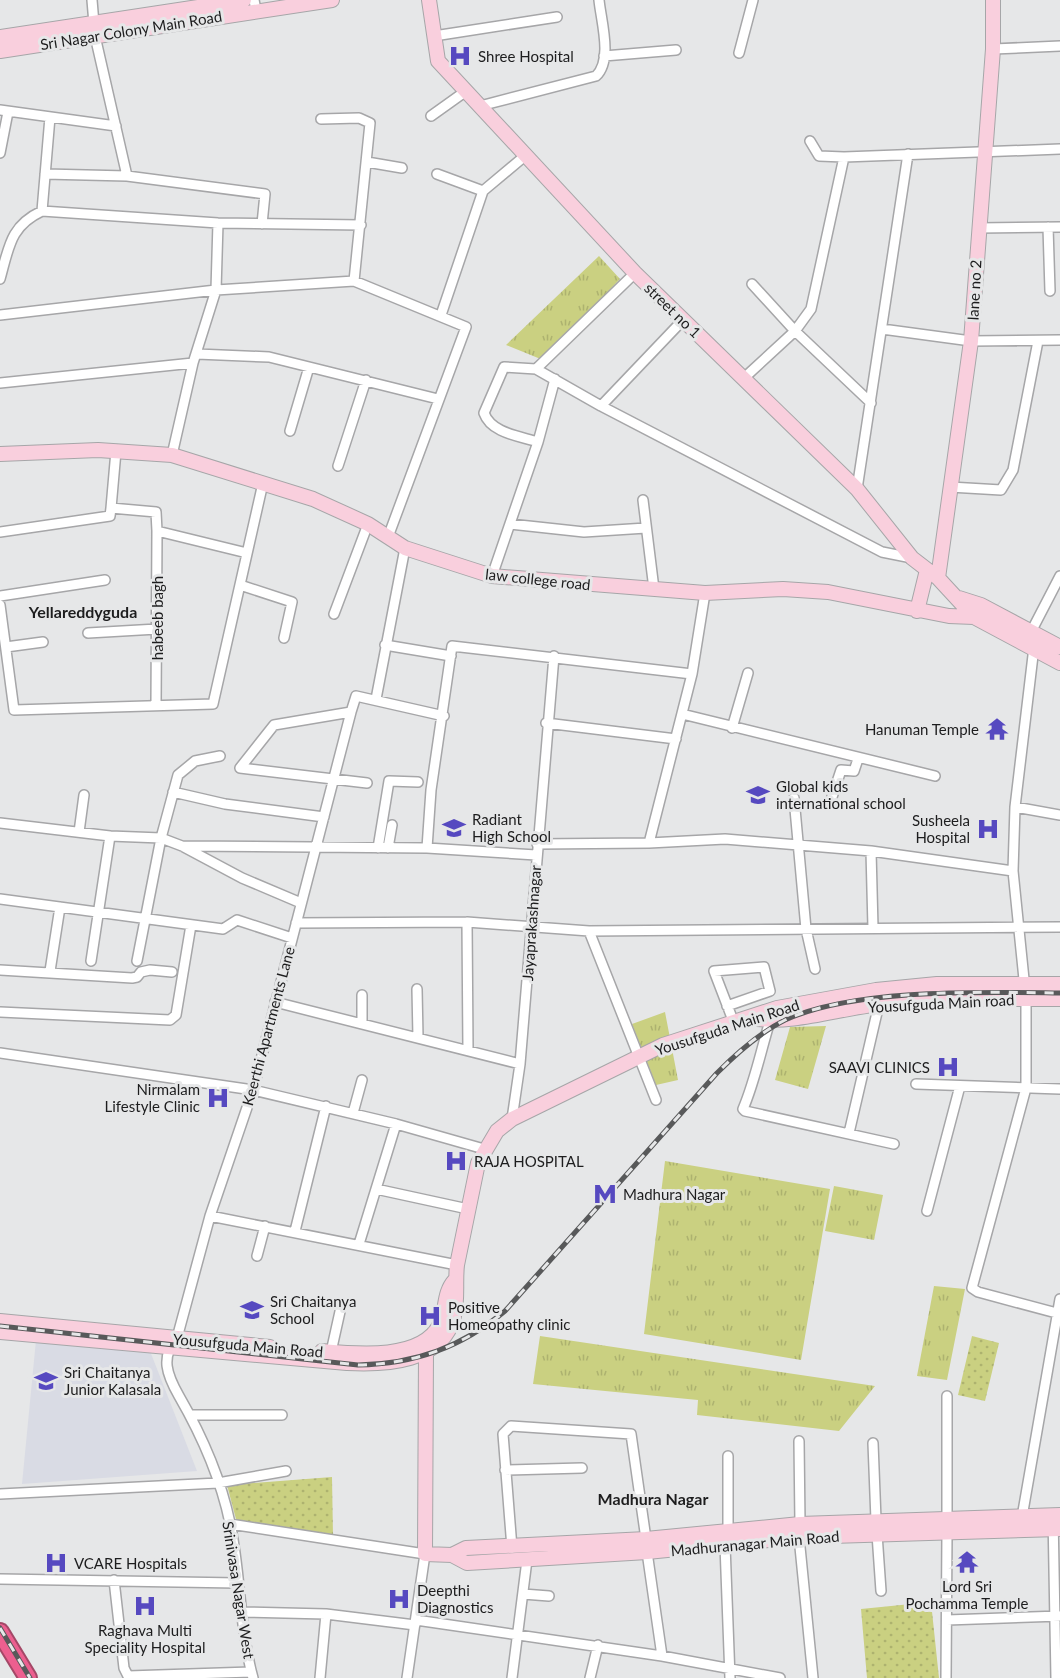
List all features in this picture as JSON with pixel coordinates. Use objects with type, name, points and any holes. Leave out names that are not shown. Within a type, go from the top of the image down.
[{"type":"highway","points":[[0,1632],[28,1678]]},
{"type":"main road","name":"Sri Nagar Colony Main Road","points":[[0,51],[95,29],[244,0]]},
{"type":"main road","name":"Sri Nagar Colony Main Road","points":[[0,37],[95,29],[255,5],[332,0]]},
{"type":"main road","name":"street no 1","points":[[429,0],[438,61],[634,273],[857,489],[912,558],[957,597],[978,611],[1035,638],[1060,647]]},
{"type":"main road","name":"lane no 2","points":[[917,611],[932,574],[950,487],[971,341],[993,49],[993,0]]},
{"type":"main road","name":"law college road","points":[[0,454],[116,451],[172,455],[313,499],[368,524],[405,548],[492,576],[568,584],[705,593],[783,589],[828,592],[957,617],[978,611]]},
{"type":"main road","name":"street no 1","points":[[1035,638],[1060,663]]},
{"type":"main road","name":"Yousufguda Main Road","points":[[0,1321],[368,1364],[398,1362],[426,1351],[450,1328],[458,1289],[455,1280],[457,1265],[478,1163],[484,1149],[497,1131],[512,1119],[663,1046],[751,1018],[771,1009],[813,999],[937,984],[1060,984]]},
{"type":"main road","name":"Yousufguda Main road","points":[[751,1018],[770,1021],[879,1004],[1060,999]]},
{"type":"main road","name":"Yousufguda Main Road","points":[[0,1332],[331,1352],[384,1353],[400,1350],[426,1339],[438,1327],[448,1288],[455,1280]]},
{"type":"main road","points":[[425,1554],[426,1351]]},
{"type":"main road","name":"Madhuranagar Main Road","points":[[947,1525],[1022,1517],[1057,1522]]},
{"type":"main road","name":"Madhuranagar Main Road","points":[[425,1554],[452,1555],[467,1563],[527,1560],[647,1545],[800,1531],[1057,1522]]},
{"type":"main road","name":"Madhuranagar Main Road","points":[[452,1555],[466,1548],[647,1545]]},
{"type":"street","points":[[92,0],[95,29],[127,176]]},
{"type":"street","points":[[480,106],[596,76],[602,70],[604,56],[599,0]]},
{"type":"street","points":[[739,53],[753,0]]},
{"type":"street","points":[[434,36],[557,17]]},
{"type":"street","points":[[993,49],[1060,46]]},
{"type":"street","points":[[604,56],[676,50]]},
{"type":"street","points":[[431,116],[466,91]]},
{"type":"street","points":[[0,153],[4,111],[116,126]]},
{"type":"street","points":[[42,211],[50,117]]},
{"type":"street","points":[[321,119],[359,118],[369,122],[354,281]]},
{"type":"street","points":[[810,141],[819,156],[844,157],[1060,149]]},
{"type":"street","points":[[857,489],[909,154]]},
{"type":"street","points":[[441,315],[483,191],[526,155]]},
{"type":"street","points":[[744,378],[795,331],[811,309],[844,157]]},
{"type":"street","points":[[367,162],[402,168]]},
{"type":"street","points":[[45,174],[127,176],[265,194],[262,224]]},
{"type":"street","points":[[437,174],[483,191]]},
{"type":"street","points":[[0,279],[17,227],[42,211],[218,223],[361,225]]},
{"type":"street","points":[[172,455],[195,358],[216,290],[218,223]]},
{"type":"street","points":[[1048,227],[1050,291]]},
{"type":"street","points":[[978,228],[1060,227]]},
{"type":"street","points":[[0,241],[10,245]]},
{"type":"street","points":[[536,369],[634,273]]},
{"type":"street","points":[[0,315],[216,290],[354,281],[466,327],[388,537]]},
{"type":"street","points":[[752,284],[795,331],[871,403]]},
{"type":"street","points":[[600,406],[683,320]]},
{"type":"street","points":[[882,329],[971,341],[1060,340]]},
{"type":"street","points":[[950,487],[1001,490],[1012,470],[1038,341]]},
{"type":"street","points":[[0,382],[195,358],[269,357],[438,399]]},
{"type":"street","points":[[538,442],[489,425],[484,413],[504,367],[523,366],[536,369],[600,406],[882,552],[912,558]]},
{"type":"street","points":[[290,431],[309,367]]},
{"type":"street","points":[[492,576],[538,442],[555,379]]},
{"type":"street","points":[[338,466],[366,380]]},
{"type":"street","points":[[0,532],[110,516],[116,451]]},
{"type":"street","points":[[0,604],[2,636],[6,647],[14,710],[213,704],[264,483]]},
{"type":"street","points":[[644,500],[654,589]]},
{"type":"street","points":[[111,508],[156,512],[157,531],[247,553]]},
{"type":"street","points":[[334,614],[368,524]]},
{"type":"street","points":[[510,524],[584,532],[646,528]]},
{"type":"street","name":"habeeb bagh","points":[[156,705],[157,531]]},
{"type":"street","points":[[376,699],[405,548]]},
{"type":"street","points":[[1058,1313],[978,1292],[972,1288],[1026,1088],[1026,999],[1013,871],[1015,807],[1035,638],[1060,576]]},
{"type":"street","points":[[0,596],[105,580]]},
{"type":"street","points":[[240,585],[292,602],[284,638]]},
{"type":"street","points":[[649,843],[692,674],[705,593]]},
{"type":"street","points":[[88,633],[157,629]]},
{"type":"street","points":[[6,647],[42,642]]},
{"type":"street","points":[[385,645],[451,656]]},
{"type":"street","points":[[427,848],[432,790],[452,646],[554,656],[692,674]]},
{"type":"street","name":"Jayaprakashnagar","points":[[512,1119],[520,1064],[546,723],[554,656]]},
{"type":"street","points":[[732,728],[748,673]]},
{"type":"street","points":[[367,783],[240,768],[274,725],[351,712],[356,696],[444,716]]},
{"type":"street","name":"Keerthi Apartments Lane","points":[[173,1342],[210,1216],[253,1090],[351,712]]},
{"type":"street","points":[[682,714],[858,759],[935,776]]},
{"type":"street","points":[[546,723],[676,739]]},
{"type":"street","points":[[137,961],[161,838],[178,775],[187,765],[220,756]]},
{"type":"street","points":[[830,803],[841,770],[854,771],[858,759]]},
{"type":"street","points":[[378,848],[389,781],[418,782]]},
{"type":"street","points":[[173,792],[225,804],[324,817]]},
{"type":"street","points":[[79,832],[84,795]]},
{"type":"street","points":[[794,798],[806,929],[815,969]]},
{"type":"street","points":[[1015,807],[1060,814]]},
{"type":"street","points":[[0,823],[110,836],[161,838],[182,846],[242,878],[301,903]]},
{"type":"street","points":[[381,830],[395,830],[388,848]]},
{"type":"street","points":[[91,961],[110,836]]},
{"type":"street","points":[[537,844],[649,843],[725,839],[871,851],[1013,871]]},
{"type":"street","points":[[182,846],[427,848],[536,855]]},
{"type":"street","points":[[871,851],[873,928]]},
{"type":"street","points":[[0,899],[223,930],[237,920],[292,938]]},
{"type":"street","points":[[50,971],[60,907]]},
{"type":"street","points":[[467,922],[468,1050]]},
{"type":"street","points":[[296,923],[467,922],[589,931],[1060,927]]},
{"type":"street","points":[[0,1012],[170,1020],[176,1015],[191,925]]},
{"type":"street","points":[[589,931],[641,1057],[656,1100]]},
{"type":"street","points":[[727,1006],[770,991],[764,968],[714,971],[727,1006],[734,1023]]},
{"type":"street","points":[[0,970],[50,971],[132,978],[137,977],[141,972],[150,970],[172,972]]},
{"type":"street","points":[[417,988],[418,1037]]},
{"type":"street","points":[[362,995],[362,1023]]},
{"type":"street","points":[[275,1002],[520,1064]]},
{"type":"street","points":[[849,1133],[879,1004]]},
{"type":"street","points":[[770,1021],[753,1084],[743,1109],[894,1144]]},
{"type":"street","points":[[0,1053],[253,1090],[326,1106],[484,1149]]},
{"type":"street","points":[[353,1113],[362,1080]]},
{"type":"street","points":[[916,1084],[1060,1089]]},
{"type":"street","points":[[927,1210],[960,1086]]},
{"type":"street","points":[[295,1231],[326,1106]]},
{"type":"street","points":[[359,1244],[396,1124]]},
{"type":"street","points":[[376,1190],[468,1209]]},
{"type":"street","points":[[210,1216],[295,1231],[457,1265]]},
{"type":"street","points":[[257,1256],[266,1226]]},
{"type":"street","points":[[1022,1517],[1060,1299]]},
{"type":"street","points":[[331,1352],[341,1307]]},
{"type":"street","name":"Srinivasa Nagar West","points":[[173,1342],[165,1365],[169,1378],[190,1415],[218,1483],[230,1524],[240,1612],[252,1675]]},
{"type":"street","points":[[946,1678],[947,1396]]},
{"type":"street","points":[[190,1415],[282,1415]]},
{"type":"street","points":[[512,1548],[503,1434],[511,1426],[631,1434],[662,1656]]},
{"type":"street","points":[[800,1442],[800,1531],[813,1678]]},
{"type":"street","points":[[873,1443],[881,1591]]},
{"type":"street","points":[[728,1456],[726,1538],[731,1674]]},
{"type":"street","points":[[505,1470],[582,1468]]},
{"type":"street","points":[[0,1494],[218,1483],[286,1471]]},
{"type":"street","points":[[1056,1678],[1057,1522]]},
{"type":"street","points":[[230,1524],[425,1554],[407,1678]]},
{"type":"street","points":[[512,1678],[527,1560]]},
{"type":"street","points":[[0,1579],[237,1583]]},
{"type":"street","points":[[114,1580],[124,1668],[128,1676],[252,1675]]},
{"type":"street","points":[[523,1594],[549,1596]]},
{"type":"street","points":[[240,1612],[326,1614],[519,1634],[662,1656],[731,1674],[780,1678]]},
{"type":"street","points":[[320,1678],[326,1614]]},
{"type":"street","points":[[947,1620],[1058,1616]]},
{"type":"street","points":[[590,1678],[598,1645]]},
{"type":"shaded area","points":[[36,1340],[150,1351],[197,1471],[22,1484]]},
{"type":"green space","points":[[599,256],[620,279],[543,360],[506,345]]},
{"type":"green space","points":[[665,1012],[678,1080],[656,1085],[632,1024]]},
{"type":"green space","points":[[826,1026],[808,1089],[775,1080],[790,1027]]},
{"type":"green space","points":[[665,1161],[830,1189],[801,1360],[644,1334]]},
{"type":"green space","points":[[834,1186],[883,1195],[874,1240],[825,1231]]},
{"type":"green space","points":[[934,1286],[965,1289],[947,1380],[917,1376]]},
{"type":"green space","points":[[540,1336],[875,1386],[839,1431],[697,1415],[698,1400],[533,1384]]},
{"type":"green space","points":[[972,1336],[999,1343],[985,1401],[958,1395]]},
{"type":"green space","points":[[332,1477],[333,1536],[237,1523],[227,1485]]},
{"type":"green space","points":[[931,1602],[939,1678],[867,1678],[861,1609]]},
{"type":"railway","points":[[0,1326],[358,1365],[418,1357],[455,1344],[489,1324],[505,1311],[717,1073],[732,1058],[775,1025],[814,1010],[882,997],[994,992],[1060,993]]},
{"type":"railway","points":[[0,1628],[30,1678]]},
{"type":"place","name":"Shree Hospital","points":[[460,56]]},
{"type":"place","name":"Hanuman Temple","points":[[997,729]]},
{"type":"place","name":"Global kids international school","points":[[758,795]]},
{"type":"place","name":"Radiant High School","points":[[454,828]]},
{"type":"place","name":"Susheela Hospital","points":[[988,829]]},
{"type":"place","name":"SAAVI CLINICS","points":[[948,1067]]},
{"type":"place","name":"Nirmalam Lifestyle Clinic","points":[[218,1098]]},
{"type":"place","name":"RAJA HOSPITAL","points":[[456,1161]]},
{"type":"place","name":"Madhura Nagar","points":[[605,1194]]},
{"type":"place","name":"Sri Chaitanya School","points":[[252,1310]]},
{"type":"place","name":"Positive Homeopathy clinic","points":[[430,1316]]},
{"type":"place","name":"Sri Chaitanya Junior Kalasala","points":[[46,1381]]},
{"type":"place","name":"Lord Sri Pochamma Temple","points":[[967,1562]]},
{"type":"place","name":"VCARE Hospitals","points":[[56,1563]]},
{"type":"place","name":"Deepthi Diagnostics","points":[[399,1599]]},
{"type":"place","name":"Raghava Multi Speciality Hospital","points":[[145,1606]]},
{"type":"district","name":"Yellareddyguda","points":[[83,611]]},
{"type":"district","name":"Madhura Nagar","points":[[653,1498]]}]
